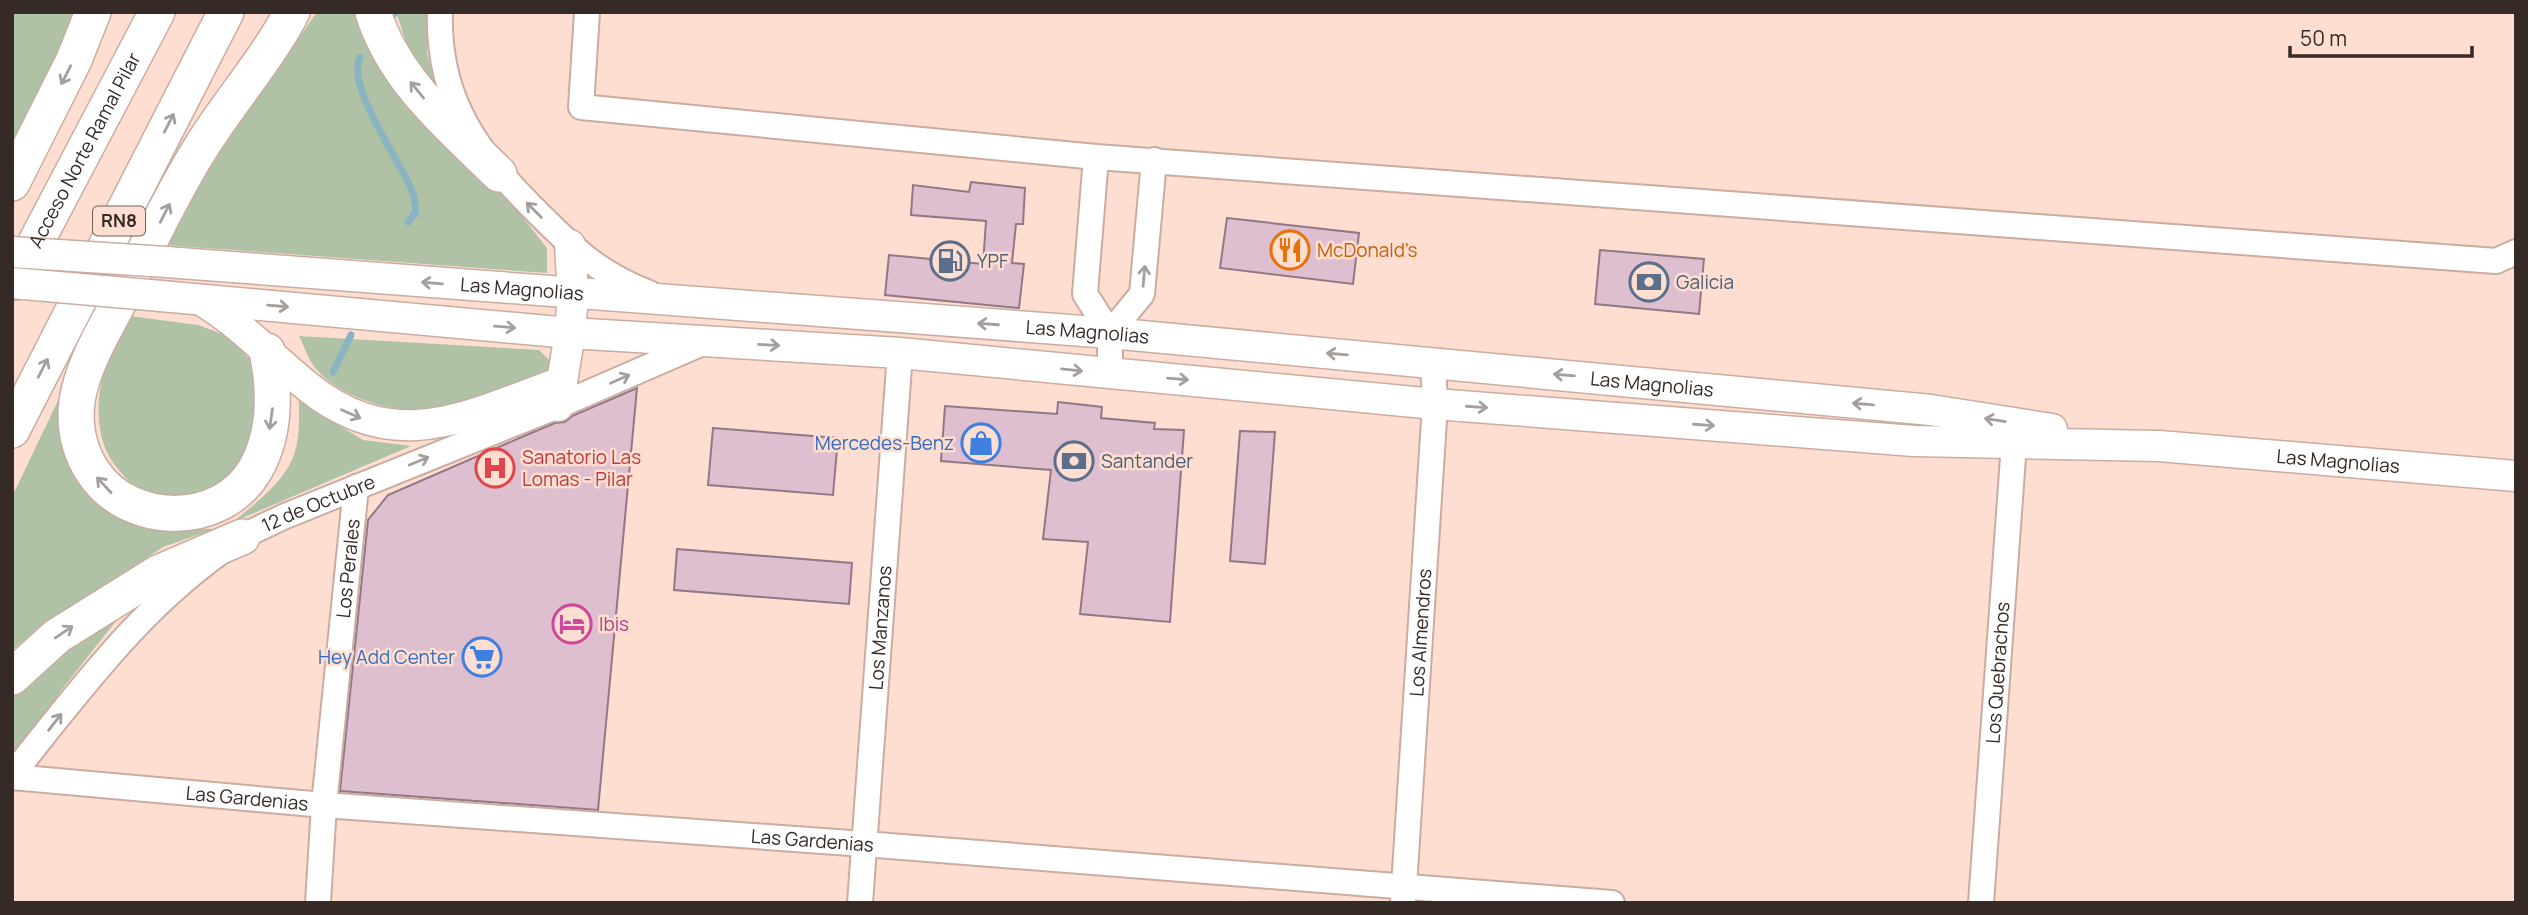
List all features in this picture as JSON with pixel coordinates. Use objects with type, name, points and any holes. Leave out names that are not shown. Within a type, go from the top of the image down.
[{"type":"highway","points":[[12,183],[74,60],[93,12]]},
{"type":"highway","name":"Acceso Norte Ramal Pilar","points":[[12,285],[157,12]]},
{"type":"highway","name":"RN8","points":[[12,430],[226,12]]},
{"type":"highway","points":[[267,351],[273,389],[266,444],[250,477],[239,489],[223,500],[196,512],[155,512],[117,498],[94,474],[81,450],[76,426],[78,400],[94,351],[198,151],[292,12]]},
{"type":"highway","points":[[373,12],[385,43],[408,79],[439,116],[499,174]]},
{"type":"highway","points":[[12,677],[57,636],[158,573],[242,537]]},
{"type":"main road","points":[[200,299],[232,320],[308,387],[342,410],[365,420],[395,425],[436,425],[560,394],[573,294],[570,245]]},
{"type":"main road","name":"Las Magnolias","points":[[12,252],[1110,333],[1931,410],[2160,446]]},
{"type":"main road","name":"Las Magnolias","points":[[12,285],[200,299],[570,333],[900,354],[1435,404],[1914,441],[2160,446],[2516,476]]},
{"type":"street","points":[[440,12],[441,53],[450,90],[468,128],[499,174],[584,259],[613,278],[669,301]]},
{"type":"street","points":[[587,12],[581,107],[1096,157],[2496,261],[2516,252]]},
{"type":"street","points":[[1096,157],[1085,294],[1110,333],[1110,374]]},
{"type":"street","points":[[1110,333],[1142,294],[1154,160]]},
{"type":"street","name":"12 de Octubre","points":[[12,776],[83,685],[136,625],[186,578],[242,537],[560,394],[705,342]]},
{"type":"street","name":"Los Manzanos","points":[[860,903],[900,354]]},
{"type":"street","name":"Los Almendros","points":[[1403,895],[1435,404],[1433,363]]},
{"type":"street","name":"Los Quebrachos","points":[[1981,903],[2014,443]]},
{"type":"street","name":"Los Perales","points":[[318,903],[324,805],[356,487]]},
{"type":"street","name":"Las Gardenias","points":[[12,776],[324,805],[864,844],[1403,895],[1612,903]]},
{"type":"green space","points":[[12,12],[76,12],[12,153]]},
{"type":"green space","points":[[317,12],[359,12],[435,128],[513,205],[547,248],[547,273],[165,245],[212,162]]},
{"type":"green space","points":[[396,12],[430,12],[427,53],[436,89],[411,57]]},
{"type":"green space","points":[[130,316],[198,325],[225,335],[253,362],[260,435],[224,483],[193,500],[139,492],[116,467],[106,450],[99,415],[102,380],[113,347]]},
{"type":"green space","points":[[299,336],[539,350],[549,360],[548,373],[536,382],[461,404],[436,409],[404,410],[369,402],[337,387],[313,365]]},
{"type":"green space","points":[[64,388],[60,432],[175,528],[214,529],[163,547],[39,629],[12,650],[12,497]]},
{"type":"green space","points":[[299,401],[363,440],[411,446],[233,522],[278,482],[291,462],[298,439]]},
{"type":"green space","points":[[135,597],[63,688],[12,760],[12,696],[46,661]]},
{"type":"building","points":[[971,182],[1025,188],[1023,224],[1016,224],[1012,263],[1024,264],[1019,308],[885,295],[889,255],[983,264],[986,221],[911,215],[913,185],[969,192]]},
{"type":"building","name":"McDonald's","points":[[1227,218],[1359,233],[1353,284],[1220,268]]},
{"type":"building","name":"Galicia","points":[[1600,250],[1704,259],[1699,314],[1595,304]]},
{"type":"building","name":"Hey Add Center","points":[[637,388],[598,810],[340,791],[368,520],[388,495],[555,423],[565,422],[572,416]]},
{"type":"building","points":[[1058,402],[1102,407],[1101,418],[1155,423],[1154,429],[1184,430],[1170,622],[1080,614],[1088,542],[1043,539],[1051,470],[941,461],[945,406],[1057,414]]},
{"type":"building","points":[[713,428],[838,438],[833,495],[708,485]]},
{"type":"building","points":[[1240,431],[1275,432],[1265,564],[1230,561]]},
{"type":"building","points":[[677,549],[852,563],[849,604],[674,590]]},
{"type":"waterway","points":[[360,57],[358,70],[367,105],[414,196],[416,212],[408,222]]},
{"type":"waterway","points":[[333,372],[351,335]]},
{"type":"place","name":"McDonald's","points":[[1290,250]]},
{"type":"place","name":"YPF","points":[[950,261]]},
{"type":"place","name":"Galicia","points":[[1649,282]]},
{"type":"place","name":"Mercedes-Benz","points":[[981,443]]},
{"type":"place","name":"Santander","points":[[1074,461]]},
{"type":"place","name":"Sanatorio Las Lomas - Pilar","points":[[495,468]]},
{"type":"place","name":"Ibis","points":[[572,624]]},
{"type":"place","name":"Hey Add Center","points":[[482,657]]}]
